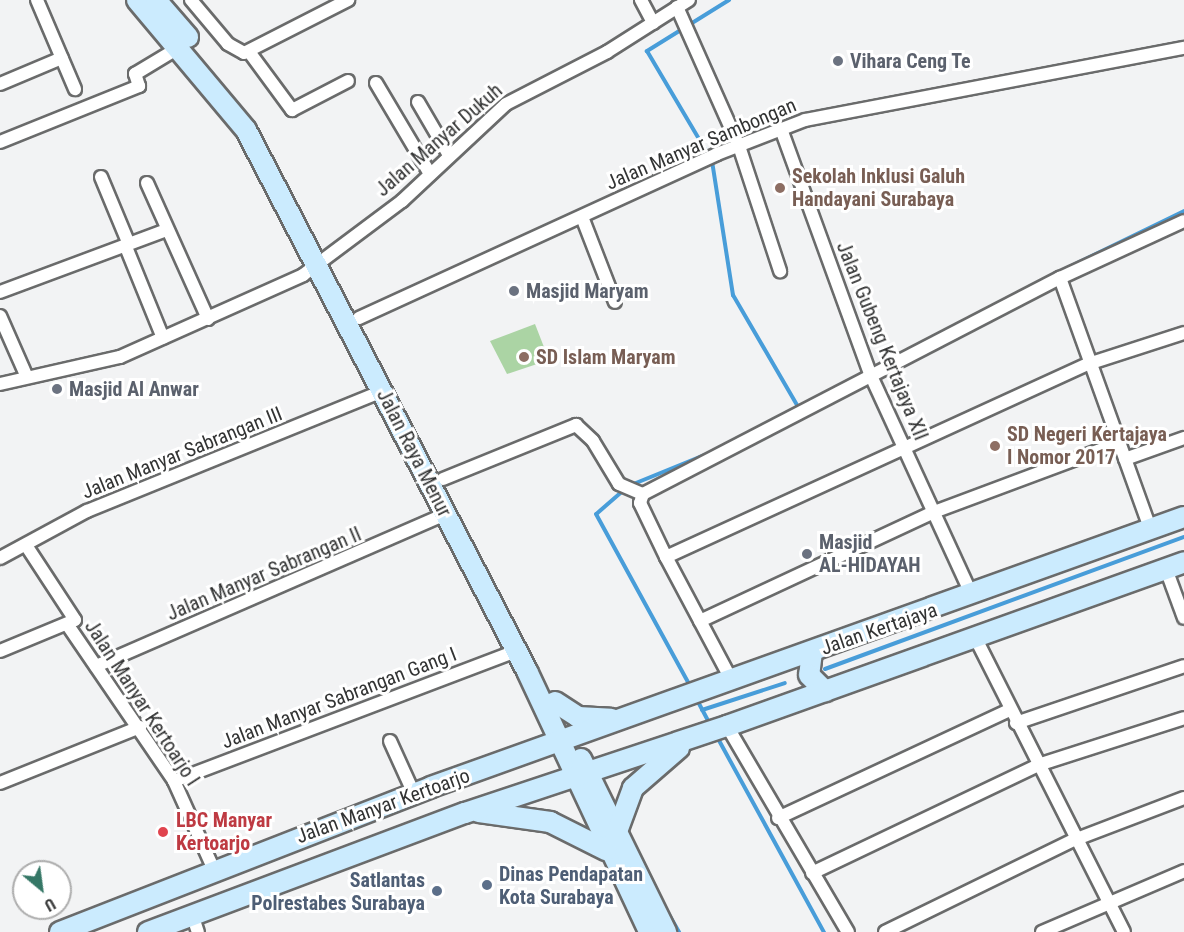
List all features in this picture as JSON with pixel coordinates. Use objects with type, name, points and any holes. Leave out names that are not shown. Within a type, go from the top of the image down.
[{"type":"main road","name":"Jalan Raya Menur","points":[[137,0],[180,47],[241,122],[320,261],[359,318],[426,459],[446,514],[517,651],[566,739]]},
{"type":"main road","name":"Jalan Raya Menur","points":[[156,0],[252,115],[383,391],[426,459],[443,479],[555,702],[579,772],[649,932]]},
{"type":"main road","name":"Jalan Kertajaya","points":[[566,739],[972,596],[1184,517]]},
{"type":"main road","name":"Jalan Kertajaya","points":[[579,772],[726,727],[976,639],[1175,565]]},
{"type":"main road","points":[[812,652],[809,675],[825,692]]},
{"type":"main road","points":[[555,702],[586,719],[632,717]]},
{"type":"main road","name":"Jalan Manyar Kertoarjo","points":[[60,932],[214,870],[566,739]]},
{"type":"main road","points":[[465,813],[550,822],[611,843],[633,788],[691,739]]},
{"type":"main road","name":"Jalan Manyar Kertoarjo","points":[[148,932],[195,923],[465,813],[579,772]]},
{"type":"main road","name":"Jalan Raya Menur","points":[[611,843],[666,932]]},
{"type":"street","points":[[36,0],[75,89]]},
{"type":"street","points":[[191,0],[233,49],[250,53],[292,110],[348,81]]},
{"type":"street","points":[[250,53],[348,0]]},
{"type":"street","points":[[641,0],[653,23]]},
{"type":"street","name":"Jalan Manyar Dukuh","points":[[0,384],[26,375],[113,360],[249,303],[320,261],[402,201],[506,104],[679,10],[689,0]]},
{"type":"street","points":[[679,10],[739,146],[780,271]]},
{"type":"street","points":[[0,142],[139,86],[135,74],[180,47]]},
{"type":"street","name":"Jalan Manyar Sambongan","points":[[359,318],[717,154],[781,129],[843,112],[1184,48]]},
{"type":"street","points":[[0,84],[62,58]]},
{"type":"street","points":[[376,83],[429,174]]},
{"type":"street","points":[[418,102],[449,155]]},
{"type":"street","name":"Jalan Gubeng Kertajaya XII","points":[[781,129],[870,373],[972,596]]},
{"type":"street","points":[[101,177],[163,338]]},
{"type":"street","points":[[147,183],[208,319]]},
{"type":"street","points":[[582,217],[615,302]]},
{"type":"street","points":[[642,498],[870,373],[1060,278],[1184,220]]},
{"type":"street","points":[[0,292],[167,230]]},
{"type":"street","points":[[1060,278],[1088,364],[1150,528]]},
{"type":"street","points":[[0,316],[26,375]]},
{"type":"street","points":[[666,557],[902,444],[1088,364],[1184,333]]},
{"type":"street","name":"Jalan Manyar Sabrangan III","points":[[0,558],[87,511],[383,391]]},
{"type":"street","points":[[443,479],[576,425],[593,441],[619,484],[642,498],[666,557],[728,683]]},
{"type":"street","points":[[1125,459],[1184,438]]},
{"type":"street","points":[[699,621],[934,512],[1119,443]]},
{"type":"street","name":"Jalan Manyar Sabrangan II","points":[[96,666],[446,514]]},
{"type":"street","points":[[26,545],[75,620],[67,624]]},
{"type":"street","points":[[1175,565],[1184,618]]},
{"type":"street","name":"Jalan Manyar Kertoarjo I","points":[[0,651],[67,624],[140,727],[174,781],[214,870]]},
{"type":"street","points":[[976,639],[1074,840],[1124,932]]},
{"type":"street","name":"Jalan Manyar Sabrangan Gang I","points":[[174,781],[517,651]]},
{"type":"street","points":[[1016,723],[1184,666]]},
{"type":"street","points":[[778,818],[1010,710]]},
{"type":"street","points":[[812,873],[1038,765],[1184,718]]},
{"type":"street","points":[[0,783],[140,727]]},
{"type":"street","points":[[726,727],[778,818],[848,932]]},
{"type":"street","points":[[390,741],[414,794]]},
{"type":"street","points":[[885,932],[1074,840],[1184,798]]},
{"type":"street","points":[[1042,932],[1106,900],[1184,871]]},
{"type":"green space","points":[[535,324],[549,360],[507,374],[490,341]]},
{"type":"waterway","points":[[729,0],[647,51],[712,161],[733,295],[800,410]]},
{"type":"waterway","points":[[1061,271],[1184,211]]},
{"type":"waterway","points":[[631,485],[705,455]]},
{"type":"waterway","points":[[625,489],[596,514],[690,686]]},
{"type":"waterway","points":[[825,669],[1184,537]]},
{"type":"waterway","points":[[702,710],[785,683]]},
{"type":"waterway","points":[[696,698],[711,726]]},
{"type":"waterway","points":[[716,735],[824,932]]},
{"type":"waterway","points":[[664,906],[679,932]]},
{"type":"place","name":"Vihara Ceng Te","points":[[838,61]]},
{"type":"place","name":"Sekolah Inklusi Galuh Handayani Surabaya","points":[[780,188]]},
{"type":"place","name":"Masjid Maryam","points":[[514,291]]},
{"type":"place","name":"SD Islam Maryam","points":[[524,357]]},
{"type":"place","name":"Masjid Al Anwar","points":[[57,389]]},
{"type":"place","name":"SD Negeri Kertajaya I Nomor 2017","points":[[995,446]]},
{"type":"place","name":"Masjid AL-HIDAYAH","points":[[807,554]]},
{"type":"place","name":"LBC Manyar Kertoarjo","points":[[163,832]]},
{"type":"place","name":"Dinas Pendapatan Kota Surabaya","points":[[487,885]]},
{"type":"place","name":"Satlantas Polrestabes Surabaya","points":[[437,891]]}]
